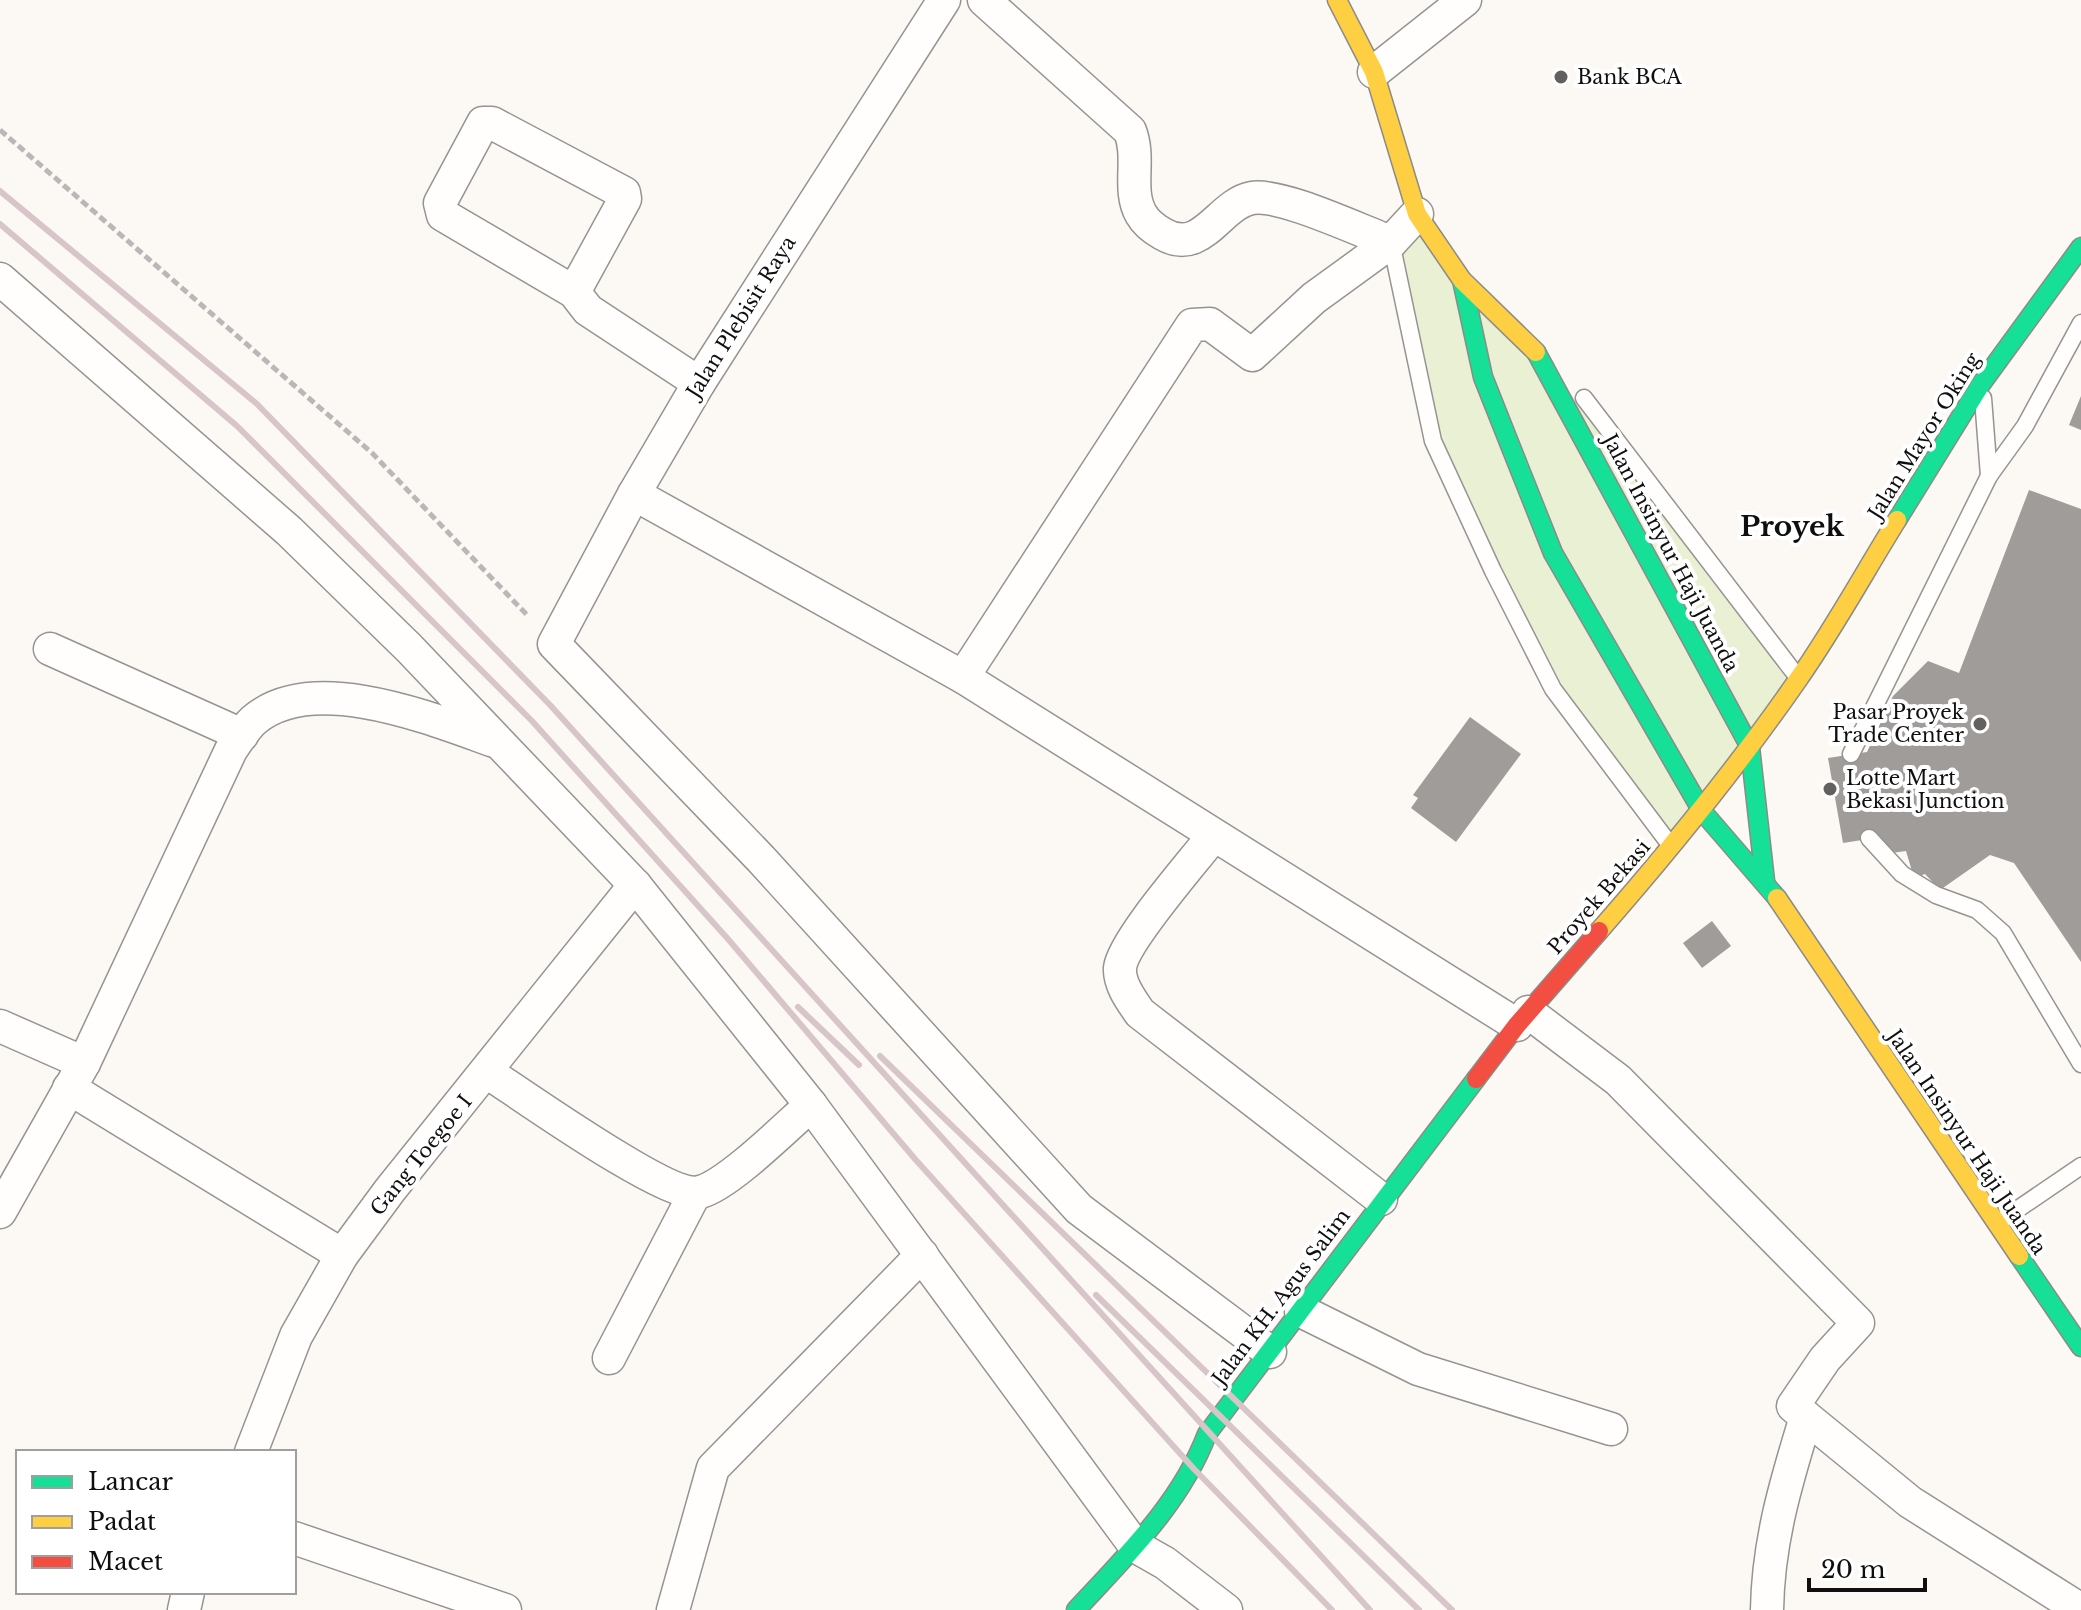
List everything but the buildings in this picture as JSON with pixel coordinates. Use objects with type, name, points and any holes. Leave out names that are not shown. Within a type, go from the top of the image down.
[{"type":"main road","name":"Jalan Insinyur Haji Juanda","points":[[1337,0],[1374,72],[1417,214],[1462,280],[1540,356],[1750,747],[1765,881]]},
{"type":"main road","name":"Jalan Mayor Oking","points":[[1702,811],[1799,679],[1981,384],[2081,247]]},
{"type":"main road","name":"Jalan Insinyur Haji Juanda","points":[[1462,280],[1483,377],[1553,553],[1702,811],[1765,881],[1995,1225],[2081,1347]]},
{"type":"main road","name":"Proyek Bekasi","points":[[1523,1018],[1702,811]]},
{"type":"main road","name":"Jalan KH. Agus Salim","points":[[1076,1610],[1135,1546],[1194,1469],[1207,1434],[1381,1199],[1523,1018]]},
{"type":"street","name":"Jalan Plebisit Raya","points":[[554,644],[634,494],[699,383],[944,0]]},
{"type":"street","points":[[984,0],[1130,131],[1137,154],[1134,199],[1152,228],[1168,237],[1195,237],[1206,233],[1238,202],[1259,197],[1283,201],[1391,242]]},
{"type":"street","points":[[1374,72],[1465,0]]},
{"type":"street","points":[[574,292],[625,199],[624,193],[492,123],[481,124],[440,203],[440,211],[574,292],[588,310],[699,383]]},
{"type":"street","points":[[963,677],[1192,325],[1210,324],[1252,355],[1314,298],[1391,242],[1417,214]]},
{"type":"street","points":[[0,279],[289,531],[409,648],[635,885],[811,1105],[1135,1546],[1165,1563],[1226,1610]]},
{"type":"street","points":[[634,494],[963,677],[1213,836],[1523,1018],[1618,1080],[1858,1323],[1825,1359],[1793,1406],[1910,1502],[2081,1610]]},
{"type":"street","points":[[554,644],[761,859],[1079,1209],[1270,1352]]},
{"type":"street","points":[[50,649],[242,735]]},
{"type":"street","points":[[0,1212],[76,1076],[231,750],[255,720],[272,710],[299,702],[333,699],[401,708],[498,742]]},
{"type":"street","points":[[1213,836],[1135,937],[1120,967],[1126,993],[1140,1013],[1381,1199]]},
{"type":"street","name":"Gang Toegoe I","points":[[252,1450],[296,1336],[342,1255],[390,1190],[635,885]]},
{"type":"street","points":[[0,1026],[342,1255]]},
{"type":"street","points":[[487,1072],[648,1175],[678,1190],[695,1193],[721,1182],[811,1105]]},
{"type":"street","points":[[609,1358],[695,1193]]},
{"type":"street","points":[[673,1610],[713,1468],[922,1255]]},
{"type":"street","points":[[1301,1311],[1418,1369],[1611,1429]]},
{"type":"street","points":[[1767,1610],[1768,1567],[1778,1511],[1806,1417]]},
{"type":"street","points":[[296,1539],[505,1610]]},
{"type":"lane","points":[[1391,242],[1433,441],[1493,571],[1553,689],[1672,848]]},
{"type":"lane","points":[[1851,754],[1989,476],[2025,426],[2081,323]]},
{"type":"lane","points":[[1540,356],[1570,380],[1799,679]]},
{"type":"lane","points":[[1981,384],[1988,430],[1989,476]]},
{"type":"lane","points":[[1869,838],[1902,874],[1936,895],[1977,910],[2003,933],[2081,1064]]},
{"type":"lane","points":[[1995,1225],[2081,1166]]},
{"type":"path","points":[[0,130],[372,453],[554,644]]},
{"type":"green space","points":[[1417,214],[1540,356],[1799,679],[1672,848],[1553,689],[1433,441],[1391,242]]},
{"type":"railway","points":[[0,191],[257,404],[551,706],[1370,1610]]},
{"type":"railway","points":[[0,224],[237,426],[532,721],[728,939],[915,1159],[1194,1469],[1332,1610]]},
{"type":"railway","points":[[798,1007],[859,1065]]},
{"type":"railway","points":[[880,1056],[1452,1610]]},
{"type":"railway","points":[[1096,1295],[1419,1610]]},
{"type":"traffic: fast","points":[[1897,520],[1981,384],[2081,247]]},
{"type":"traffic: fast","points":[[1462,280],[1483,377],[1553,553],[1702,811],[1777,898]]},
{"type":"traffic: fast","points":[[1536,352],[1750,747],[1765,881]]},
{"type":"traffic: fast","points":[[1076,1610],[1167,1506],[1196,1459],[1207,1434],[1476,1079]]},
{"type":"traffic: fast","points":[[2019,1256],[2081,1347]]},
{"type":"traffic: slow","points":[[1337,0],[1374,72],[1417,214],[1462,280],[1536,352]]},
{"type":"traffic: slow","points":[[1599,931],[1651,871],[1774,714],[1823,642],[1897,520]]},
{"type":"traffic: slow","points":[[1777,898],[2019,1256]]},
{"type":"traffic: jam","points":[[1476,1079],[1517,1025],[1599,931]]},
{"type":"place","name":"Bank BCA","points":[[1561,77]]},
{"type":"place","name":"Pasar Proyek Trade Center","points":[[1980,724]]},
{"type":"place","name":"Lotte Mart Bekasi Junction","points":[[1830,789]]},
{"type":"district","name":"Proyek","points":[[1792,526]]}]
